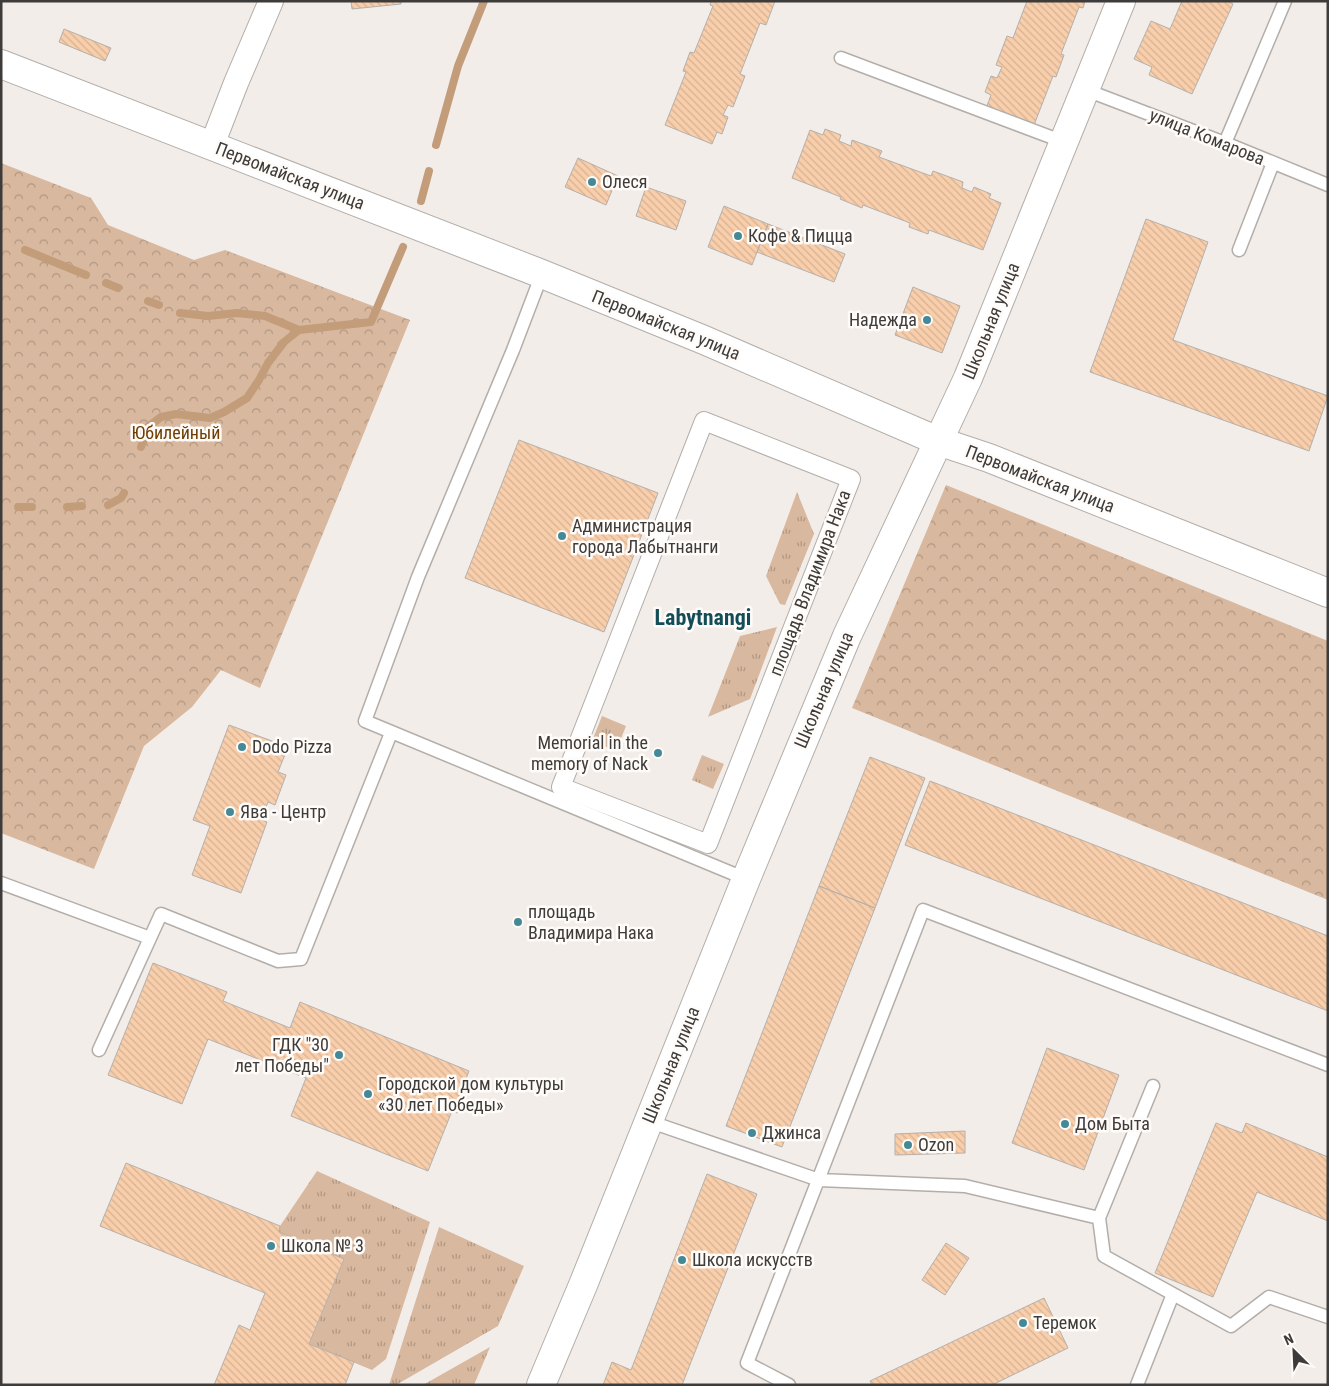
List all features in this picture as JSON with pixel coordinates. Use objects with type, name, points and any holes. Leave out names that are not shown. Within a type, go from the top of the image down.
[{"type":"street","points":[[212,145],[271,1]]},
{"type":"street","name":"Школьная улица","points":[[541,1385],[846,636],[968,378],[1121,1]]},
{"type":"street","name":"Первомайская улица","points":[[1,64],[542,274],[704,340],[938,441],[988,458],[1328,593]]},
{"type":"street","name":"площадь Владимира Нака","points":[[704,421],[851,479],[708,844],[561,787],[704,421]]},
{"type":"lane","points":[[1225,143],[1285,1]]},
{"type":"lane","points":[[841,58],[1064,142]]},
{"type":"lane","name":"улица Комарова","points":[[1086,90],[1328,185]]},
{"type":"lane","points":[[1239,250],[1272,163]]},
{"type":"lane","points":[[542,274],[513,350],[418,577],[365,721],[746,879]]},
{"type":"lane","points":[[99,1050],[161,914],[278,961],[301,959],[391,733]]},
{"type":"lane","points":[[1,883],[150,938]]},
{"type":"lane","points":[[789,1385],[747,1362],[924,910],[1328,1065]]},
{"type":"lane","points":[[1153,1086],[1099,1218],[1104,1256],[1232,1326],[1269,1297],[1328,1317]]},
{"type":"lane","points":[[648,1121],[819,1180],[965,1186],[1099,1218]]},
{"type":"lane","points":[[1137,1385],[1172,1294]]},
{"type":"green space","name":"Юбилейный","points":[[1,163],[91,198],[108,225],[194,260],[225,250],[410,320],[260,688],[221,670],[192,707],[144,746],[94,869],[1,833]]},
{"type":"green space","points":[[946,485],[1328,641],[1328,900],[852,708]]},
{"type":"green space","points":[[797,492],[814,534],[785,605],[780,604],[766,576]]},
{"type":"green space","points":[[777,627],[750,699],[708,717],[740,636]]},
{"type":"green space","points":[[602,716],[626,726],[616,751],[592,741]]},
{"type":"green space","points":[[702,755],[724,764],[713,789],[692,780]]},
{"type":"green space","points":[[317,1171],[430,1222],[386,1359],[372,1370],[309,1344],[344,1259],[279,1232],[280,1226]]},
{"type":"green space","points":[[439,1227],[524,1266],[498,1326],[396,1385],[389,1385]]},
{"type":"green space","points":[[490,1347],[474,1385],[423,1385]]},
{"type":"building","points":[[351,1],[401,1],[401,4],[352,9]]},
{"type":"building","points":[[711,1],[775,1],[766,25],[760,23],[740,74],[745,76],[733,107],[728,105],[723,115],[728,117],[722,134],[717,132],[712,144],[665,125],[686,72],[683,71],[690,52],[694,53],[713,6],[710,5]]},
{"type":"building","points":[[1027,1],[1085,1],[1083,8],[1079,7],[1061,54],[1064,55],[1056,77],[1053,76],[1034,125],[987,106],[991,95],[985,92],[991,76],[997,78],[1002,67],[996,65],[1007,36],[1013,38]]},
{"type":"building","points":[[1182,1],[1227,1],[1233,4],[1192,94],[1149,75],[1152,67],[1134,59],[1151,21],[1170,29]]},
{"type":"building","points":[[64,29],[111,48],[105,61],[59,42]]},
{"type":"building","points":[[825,129],[841,135],[839,141],[851,146],[852,140],[882,151],[879,157],[931,176],[933,171],[963,182],[962,188],[972,192],[974,187],[991,194],[989,198],[1001,203],[983,250],[929,230],[928,234],[909,227],[910,223],[863,205],[862,208],[840,199],[841,197],[792,178],[810,130],[823,135]]},
{"type":"building","name":"Олеся","points":[[578,158],[618,176],[606,205],[565,187]]},
{"type":"building","points":[[646,187],[686,201],[676,230],[636,216]]},
{"type":"building","name":"Кофе & Пицца","points":[[724,206],[768,224],[752,265],[708,247]]},
{"type":"building","points":[[1146,219],[1208,242],[1173,340],[1328,396],[1309,451],[1090,372]]},
{"type":"building","points":[[768,224],[845,254],[834,282],[757,252]]},
{"type":"building","name":"Надежда","points":[[913,287],[960,306],[942,353],[895,335]]},
{"type":"building","name":"Администрация города Лабытнанги","points":[[519,440],[658,493],[604,632],[465,578]]},
{"type":"building","name":"Ява - Центр","points":[[229,725],[288,747],[278,772],[286,775],[275,805],[268,802],[261,820],[267,822],[241,893],[192,875],[210,826],[193,820]]},
{"type":"building","points":[[870,757],[925,778],[875,908],[819,886]]},
{"type":"building","points":[[930,781],[1328,936],[1328,1011],[905,845]]},
{"type":"building","points":[[819,886],[875,908],[782,1147],[726,1126]]},
{"type":"building","name":"ГДК \"30 лет Победы\"","points":[[153,963],[227,992],[223,1001],[290,1028],[300,1002],[469,1071],[459,1096],[463,1098],[457,1113],[452,1111],[428,1171],[291,1116],[306,1078],[208,1039],[182,1104],[108,1075]]},
{"type":"building","points":[[1047,1048],[1119,1075],[1084,1170],[1012,1143]]},
{"type":"building","points":[[1216,1123],[1242,1133],[1246,1123],[1328,1157],[1328,1221],[1257,1192],[1213,1297],[1155,1273]]},
{"type":"building","points":[[965,1131],[965,1153],[895,1155],[895,1134]]},
{"type":"building","points":[[126,1163],[280,1226],[279,1232],[344,1259],[309,1344],[354,1362],[345,1385],[214,1385],[239,1325],[250,1330],[265,1293],[100,1226]]},
{"type":"building","points":[[707,1174],[757,1194],[682,1385],[603,1385],[612,1362],[631,1370]]},
{"type":"building","points":[[946,1243],[969,1258],[945,1295],[922,1280]]},
{"type":"building","name":"Теремок","points":[[1044,1298],[1068,1348],[992,1385],[872,1385],[870,1381]]},
{"type":"waterway","points":[[436,145],[458,66],[484,1]]},
{"type":"waterway","points":[[421,201],[429,171]]},
{"type":"waterway","points":[[180,313],[208,316],[237,313],[265,316],[299,330],[371,322],[403,247]]},
{"type":"waterway","points":[[25,250],[86,275]]},
{"type":"waterway","points":[[106,283],[118,288]]},
{"type":"waterway","points":[[148,301],[159,305]]},
{"type":"waterway","points":[[141,447],[148,427],[161,417],[176,414],[210,418],[247,398],[268,363],[284,342],[299,330]]},
{"type":"waterway","points":[[108,505],[121,498],[124,493]]},
{"type":"waterway","points":[[67,507],[82,506]]},
{"type":"waterway","points":[[18,507],[32,507]]},
{"type":"place","name":"Олеся","points":[[592,182]]},
{"type":"place","name":"Кофе & Пицца","points":[[738,236]]},
{"type":"place","name":"Надежда","points":[[927,320]]},
{"type":"place","name":"Администрация города Лабытнанги","points":[[562,536]]},
{"type":"place","name":"Dodo Pizza","points":[[242,747]]},
{"type":"place","name":"Memorial in the memory of Nack","points":[[658,753]]},
{"type":"place","name":"Ява - Центр","points":[[230,812]]},
{"type":"place","name":"площадь Владимира Нака","points":[[518,922]]},
{"type":"place","name":"ГДК \"30 лет Победы\"","points":[[339,1055]]},
{"type":"place","name":"Городской дом культуры «30 лет Победы»","points":[[368,1094]]},
{"type":"place","name":"Дом Быта","points":[[1065,1124]]},
{"type":"place","name":"Джинса","points":[[752,1133]]},
{"type":"place","name":"Ozon","points":[[908,1145]]},
{"type":"place","name":"Школа № 3","points":[[271,1246]]},
{"type":"place","name":"Школа искусств","points":[[682,1260]]},
{"type":"place","name":"Теремок","points":[[1023,1323]]},
{"type":"district","name":"Labytnangi","points":[[703,617]]}]
